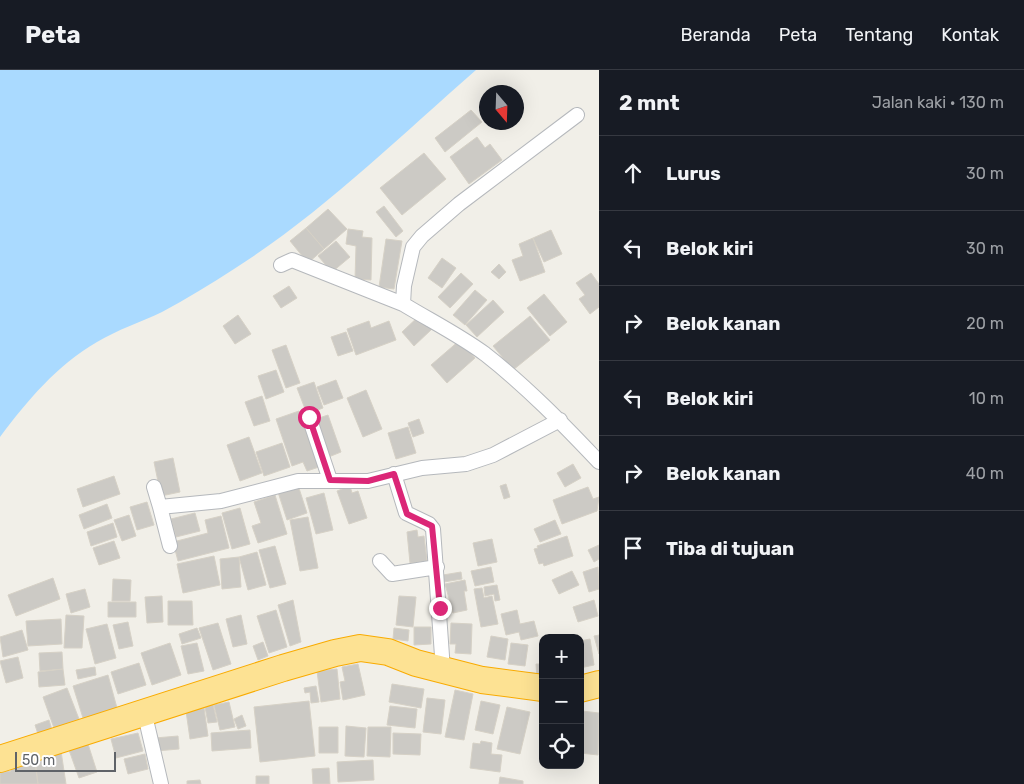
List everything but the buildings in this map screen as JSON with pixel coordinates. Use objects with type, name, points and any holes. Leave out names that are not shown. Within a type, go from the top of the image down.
[{"type":"highway","points":[[0,759],[144,711],[283,668],[360,648],[388,652],[443,670],[482,680],[539,687]]},
{"type":"street","points":[[403,304],[404,286],[413,247],[422,236],[459,204],[577,114]]},
{"type":"street","points":[[281,265],[292,260],[403,304],[446,328],[485,354],[560,420],[599,462]]},
{"type":"street","points":[[309,417],[330,480]]},
{"type":"street","points":[[160,507],[221,501],[298,481],[368,481],[422,468],[473,463],[560,420]]},
{"type":"street","points":[[394,474],[407,514],[429,524],[433,528],[443,670]]},
{"type":"street","points":[[154,487],[170,546]]},
{"type":"street","points":[[380,561],[392,574],[437,567]]},
{"type":"street","points":[[144,711],[161,784]]},
{"type":"water","points":[[0,70],[476,70],[328,200],[266,247],[189,297],[162,312],[105,338],[69,361],[32,397],[0,437]]},
{"type":"route","points":[[309,417],[330,480],[368,481],[394,474],[407,514],[432,526],[440,608]]}]
